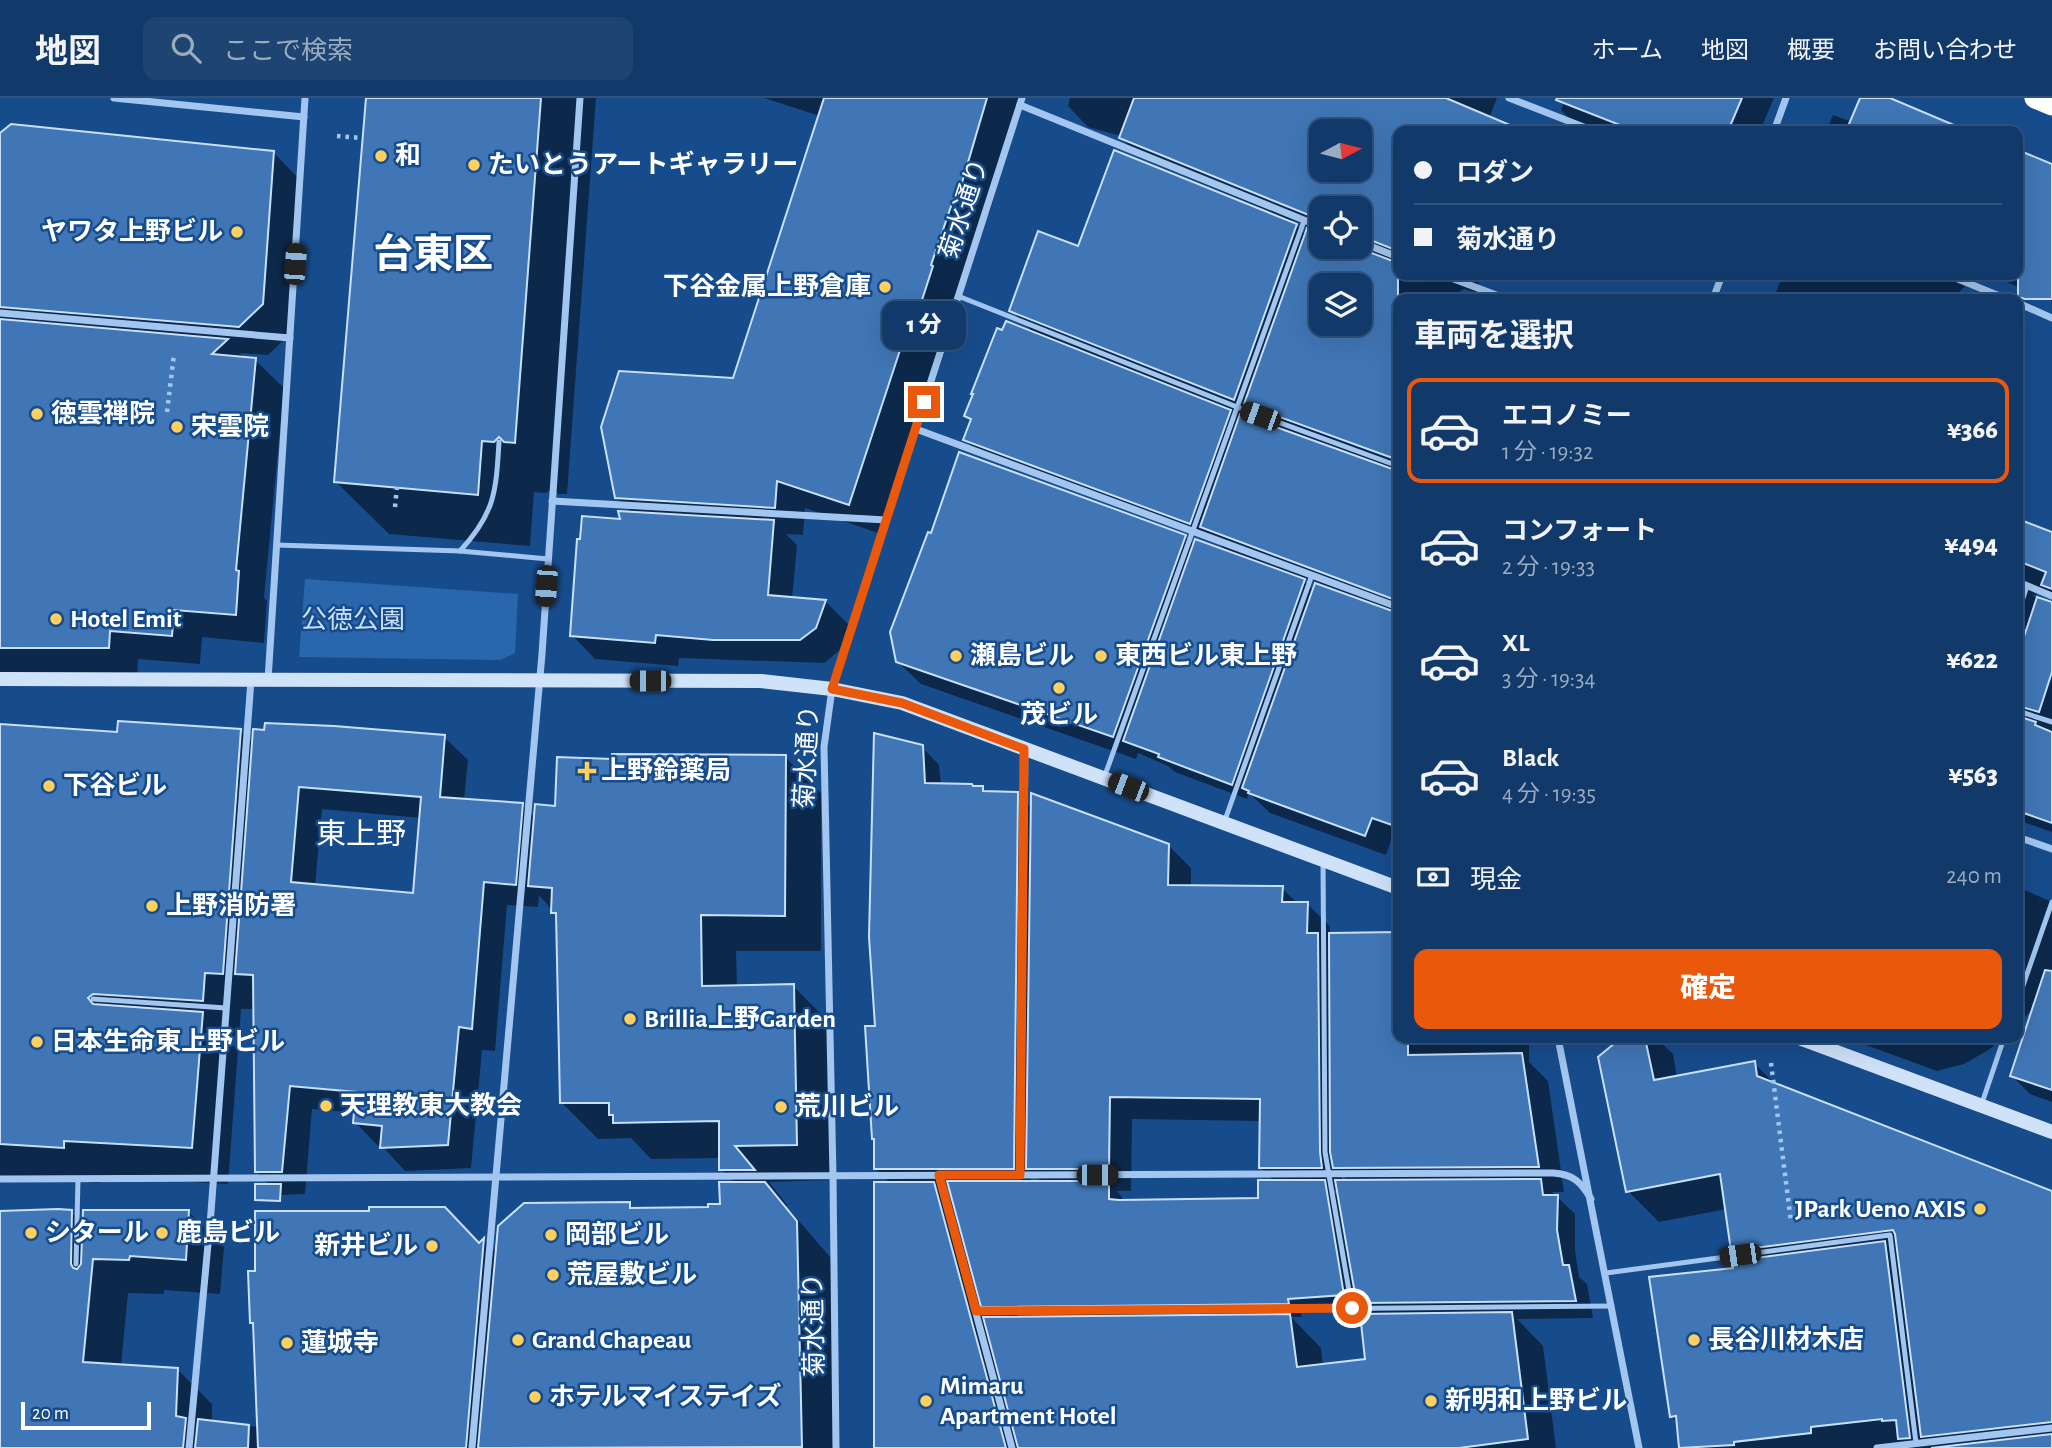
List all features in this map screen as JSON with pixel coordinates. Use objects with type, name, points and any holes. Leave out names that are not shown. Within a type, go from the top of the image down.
[{"type":"highway","points":[[2035,98],[2052,105]]},
{"type":"street","points":[[114,98],[304,117]]},
{"type":"street","points":[[268,680],[305,98]]},
{"type":"street","points":[[472,1448],[539,681],[580,98]]},
{"type":"street","points":[[1509,98],[1581,126]]},
{"type":"street","points":[[1776,126],[1786,98]]},
{"type":"street","points":[[1021,102],[1309,223]]},
{"type":"street","name":"菊水通り","points":[[836,1448],[824,747],[832,689],[1021,102]]},
{"type":"street","points":[[1372,247],[1393,255]]},
{"type":"street","points":[[1456,280],[1494,294]]},
{"type":"street","points":[[1960,280],[1995,294]]},
{"type":"street","points":[[2023,305],[2052,318]]},
{"type":"street","points":[[0,313],[290,338]]},
{"type":"street","points":[[916,429],[1393,605]]},
{"type":"street","points":[[552,501],[886,520]]},
{"type":"street","points":[[2023,584],[2052,596]]},
{"type":"street","points":[[0,679],[761,681],[832,689],[902,703],[1393,886]]},
{"type":"street","points":[[189,1448],[251,680]]},
{"type":"street","points":[[1020,1175],[1024,749]]},
{"type":"street","points":[[2023,838],[2052,849]]},
{"type":"street","points":[[1559,1043],[1639,1448]]},
{"type":"street","points":[[1813,1043],[2052,1132]]},
{"type":"street","points":[[0,1179],[1563,1173],[1582,1184],[1591,1199]]},
{"type":"street","points":[[939,1175],[1012,1448]]},
{"type":"street","points":[[1877,1448],[2052,1428]]},
{"type":"lane","points":[[1103,778],[1304,221]]},
{"type":"lane","points":[[958,296],[1237,407],[1393,464]]},
{"type":"lane","points":[[460,551],[481,526],[492,507],[499,442]]},
{"type":"lane","points":[[277,545],[460,551],[548,559]]},
{"type":"lane","points":[[1224,823],[1312,575]]},
{"type":"lane","points":[[2023,598],[2027,586]]},
{"type":"lane","points":[[2023,713],[2052,722]]},
{"type":"lane","points":[[1324,861],[1325,1152],[1352,1308]]},
{"type":"lane","points":[[2023,986],[2052,902]]},
{"type":"lane","points":[[93,999],[226,1008]]},
{"type":"lane","points":[[1980,1105],[2002,1043]]},
{"type":"lane","points":[[76,1264],[78,1179]]},
{"type":"lane","points":[[1606,1273],[1890,1235],[1916,1443]]},
{"type":"lane","points":[[976,1311],[1612,1306]]},
{"type":"path","points":[[337,136],[362,138]]},
{"type":"path","points":[[167,412],[177,329]]},
{"type":"path","points":[[396,507],[397,488]]},
{"type":"path","points":[[1771,1063],[1794,1248]]},
{"type":"green space","name":"公徳公園","points":[[305,579],[518,594],[515,653],[500,660],[299,657]]},
{"type":"building","points":[[366,98],[541,98],[515,443],[504,442],[499,437],[494,442],[482,441],[478,495],[334,482]]},
{"type":"building","points":[[824,98],[987,98],[961,186],[958,186],[931,265],[933,266],[911,334],[906,332],[849,505],[777,481],[775,508],[615,498],[601,427],[619,371],[733,378]]},
{"type":"building","points":[[1134,98],[1446,98],[1512,126],[1393,126],[1393,249],[1372,241],[1372,196],[1309,196],[1309,215],[1119,138]]},
{"type":"building","points":[[1742,98],[1730,126],[1622,126],[1556,100]]},
{"type":"building","points":[[1860,98],[1890,98],[1956,126],[1848,126]]},
{"type":"building","points":[[11,124],[274,151],[263,304],[239,327],[0,307],[0,133]]},
{"type":"building","points":[[1114,150],[1297,224],[1234,400],[1009,311],[1038,231],[1078,246]]},
{"type":"building","points":[[2023,152],[2052,164],[2052,299],[2025,299],[2023,294],[2018,294],[2018,280],[2023,280]]},
{"type":"building","points":[[1307,228],[1309,259],[1372,259],[1372,253],[1393,261],[1393,280],[1398,280],[1398,294],[1393,294],[1393,458],[1244,404]]},
{"type":"building","points":[[0,319],[228,339],[212,354],[256,358],[236,570],[239,571],[236,615],[174,610],[172,636],[110,631],[109,648],[0,648]]},
{"type":"building","points":[[1006,321],[1231,410],[1190,524],[963,440],[971,419],[964,416],[971,394],[997,328],[1002,330]]},
{"type":"building","points":[[1240,414],[1393,469],[1393,599],[1200,527]]},
{"type":"building","points":[[959,452],[1186,535],[1113,737],[896,662],[890,632],[928,532],[931,533]]},
{"type":"building","points":[[618,511],[774,520],[768,595],[826,600],[816,628],[800,640],[713,640],[656,635],[655,643],[570,636],[577,539],[580,539],[582,516],[620,519]]},
{"type":"building","points":[[2023,521],[2052,532],[2052,589],[2041,585],[2046,572],[2023,563]]},
{"type":"building","points":[[1195,539],[1305,579],[1232,785],[1123,741]]},
{"type":"building","points":[[1315,583],[1393,611],[1393,825],[1372,818],[1365,836],[1248,793],[1249,791],[1242,788]]},
{"type":"building","points":[[2037,597],[2052,602],[2052,672],[2039,712],[2023,707],[2023,640]]},
{"type":"building","points":[[2023,718],[2052,732],[2052,823],[2023,813]]},
{"type":"building","points":[[118,721],[241,729],[223,974],[205,973],[203,1001],[93,994],[88,998],[93,1004],[203,1012],[192,1148],[64,1141],[64,1148],[0,1144],[0,724],[117,732]]},
{"type":"building","points":[[265,723],[445,735],[440,797],[523,803],[516,885],[484,882],[472,1029],[459,1027],[448,1145],[380,1148],[382,1126],[353,1123],[356,1092],[290,1086],[282,1172],[255,1172],[253,975],[235,974],[253,729],[264,730]],"holes":[[[299,787],[421,797],[413,893],[291,882]]]},
{"type":"building","points":[[874,733],[923,745],[925,783],[972,784],[983,786],[983,791],[1018,792],[1014,1169],[874,1169],[865,1026],[875,1026],[869,937]]},
{"type":"building","points":[[612,754],[786,755],[785,916],[701,915],[702,986],[794,984],[797,1145],[735,1146],[755,1170],[719,1170],[719,1121],[613,1123],[613,1115],[609,1115],[609,1103],[560,1103],[556,913],[551,913],[552,888],[528,886],[535,804],[555,806],[557,757],[612,759]]},
{"type":"building","points":[[1031,793],[1169,844],[1168,885],[1283,886],[1282,902],[1308,902],[1307,933],[1318,933],[1322,1168],[1259,1168],[1260,1099],[1110,1097],[1109,1169],[1026,1169]]},
{"type":"building","points":[[1393,932],[1393,1043],[1408,1043],[1408,1055],[1522,1053],[1539,1167],[1333,1168],[1330,1152],[1329,933]]},
{"type":"building","points":[[2045,970],[2052,971],[2052,1090],[2010,1076]]},
{"type":"building","points":[[1615,1043],[1646,1043],[1654,1080],[1755,1061],[1757,1076],[2052,1191],[2052,1422],[1921,1437],[1893,1230],[1731,1251],[1720,1174],[1626,1192],[1598,1057]]},
{"type":"building","points":[[1541,1179],[1543,1195],[1558,1195],[1557,1230],[1563,1265],[1569,1265],[1576,1301],[1359,1303],[1358,1294],[1355,1294],[1335,1180]]},
{"type":"building","points":[[1258,1180],[1325,1180],[1344,1295],[1288,1299],[1289,1304],[981,1307],[947,1181],[1109,1181],[1109,1199],[1119,1200],[1258,1198]]},
{"type":"building","points":[[719,1182],[765,1182],[797,1221],[802,1447],[478,1448],[498,1226],[524,1203],[630,1202],[630,1208],[708,1207],[708,1204],[720,1204]]},
{"type":"building","points":[[874,1182],[934,1182],[1006,1448],[874,1448]]},
{"type":"building","points":[[255,1184],[281,1184],[280,1201],[255,1200]]},
{"type":"building","points":[[369,1207],[445,1207],[479,1243],[484,1238],[466,1448],[258,1448],[248,1271],[255,1271],[255,1211],[369,1211]]},
{"type":"building","points":[[72,1210],[71,1264],[77,1269],[81,1264],[83,1210],[189,1210],[186,1260],[130,1256],[129,1260],[93,1259],[83,1362],[178,1368],[176,1416],[186,1418],[183,1448],[0,1448],[0,1211]]},
{"type":"building","points":[[1885,1241],[1910,1438],[1898,1439],[1896,1420],[1882,1419],[1811,1427],[1811,1433],[1734,1442],[1734,1445],[1679,1448],[1676,1416],[1670,1417],[1649,1277],[1733,1268],[1732,1261]]},
{"type":"building","points":[[1512,1312],[1528,1439],[1459,1448],[1018,1448],[983,1317],[1290,1314],[1297,1367],[1365,1359],[1360,1314]]},
{"type":"building","points":[[198,1419],[249,1425],[248,1448],[195,1448]]},
{"type":"building","points":[[2052,1434],[2052,1448],[1931,1448]]},
{"type":"place","name":"和","points":[[381,156]]},
{"type":"place","name":"たいとうアートギャラリー","points":[[474,165]]},
{"type":"place","name":"ヤワタ上野ビル","points":[[237,232]]},
{"type":"place","name":"下谷金属上野倉庫","points":[[885,287]]},
{"type":"place","name":"徳雲禅院","points":[[37,414]]},
{"type":"place","name":"宋雲院","points":[[177,427]]},
{"type":"place","name":"Hotel Emit","points":[[56,619]]},
{"type":"place","name":"瀬島ビル","points":[[956,656]]},
{"type":"place","name":"東西ビル東上野","points":[[1101,656]]},
{"type":"place","name":"茂ビル","points":[[1059,688]]},
{"type":"place","name":"上野鈴薬局","points":[[587,771]]},
{"type":"place","name":"下谷ビル","points":[[49,786]]},
{"type":"place","name":"上野消防署","points":[[152,906]]},
{"type":"place","name":"Brillia上野Garden","points":[[630,1019]]},
{"type":"place","name":"日本生命東上野ビル","points":[[37,1042]]},
{"type":"place","name":"天理教東大教会","points":[[326,1106]]},
{"type":"place","name":"荒川ビル","points":[[781,1107]]},
{"type":"place","name":"JPark Ueno AXIS","points":[[1980,1209]]},
{"type":"place","name":"シタール","points":[[31,1233]]},
{"type":"place","name":"鹿島ビル","points":[[162,1233]]},
{"type":"place","name":"岡部ビル","points":[[551,1235]]},
{"type":"place","name":"新井ビル","points":[[432,1246]]},
{"type":"place","name":"荒屋敷ビル","points":[[553,1275]]},
{"type":"place","name":"Grand Chapeau","points":[[518,1340]]},
{"type":"place","name":"長谷川材木店","points":[[1694,1340]]},
{"type":"place","name":"蓮城寺","points":[[287,1343]]},
{"type":"place","name":"ホテルマイステイズ","points":[[535,1397]]},
{"type":"place","name":"Mimaru Apartment Hotel","points":[[926,1401]]},
{"type":"place","name":"新明和上野ビル","points":[[1431,1401]]},
{"type":"district","name":"台東区","points":[[433,255]]},
{"type":"district","name":"東上野","points":[[361,835]]},
{"type":"route","points":[[924,402],[832,689],[902,703],[1024,749],[1020,1175],[939,1175],[976,1311],[1352,1308]]}]
